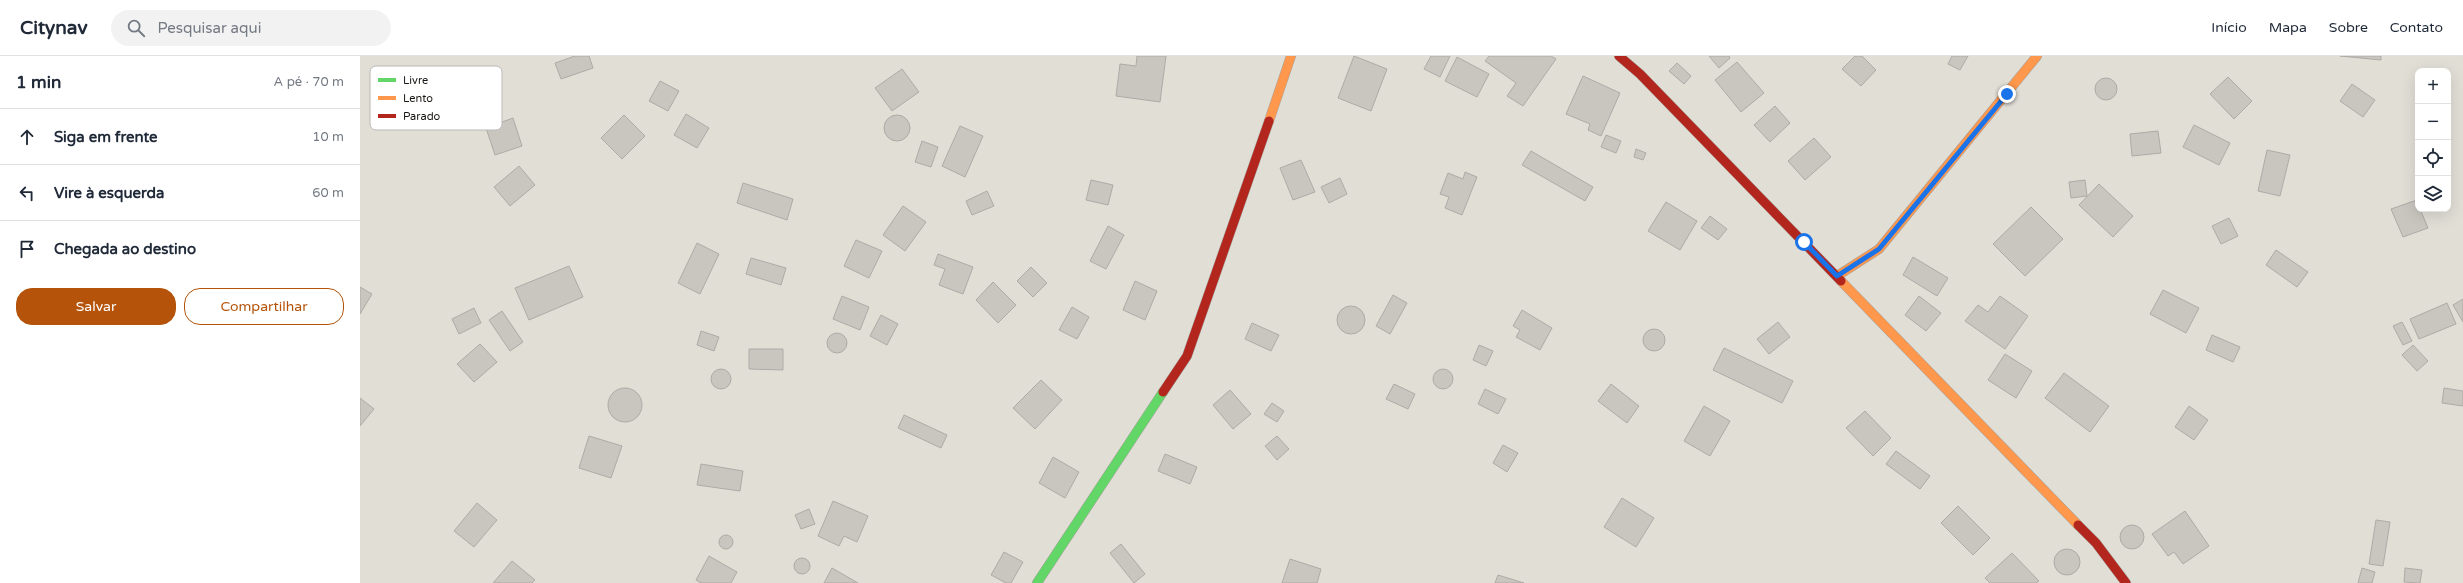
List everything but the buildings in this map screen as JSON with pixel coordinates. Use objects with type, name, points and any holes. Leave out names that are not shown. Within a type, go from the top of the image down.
[{"type":"street","points":[[1037,583],[1187,356],[1291,56]]},
{"type":"street","points":[[1619,56],[1640,74],[2096,543],[2126,583]]},
{"type":"street","points":[[1837,276],[1879,249],[2037,56]]},
{"type":"traffic: fast","points":[[1037,583],[1163,392]]},
{"type":"traffic: slow","points":[[1269,121],[1291,56]]},
{"type":"traffic: slow","points":[[1837,276],[1879,249],[2037,56]]},
{"type":"traffic: slow","points":[[1841,281],[2078,525]]},
{"type":"traffic: jam","points":[[1619,56],[1640,74],[1841,281]]},
{"type":"traffic: jam","points":[[1163,392],[1187,356],[1269,121]]},
{"type":"traffic: jam","points":[[2078,525],[2096,543],[2126,583]]},
{"type":"route","points":[[1804,242],[1837,276],[1879,249],[2007,94]]}]
